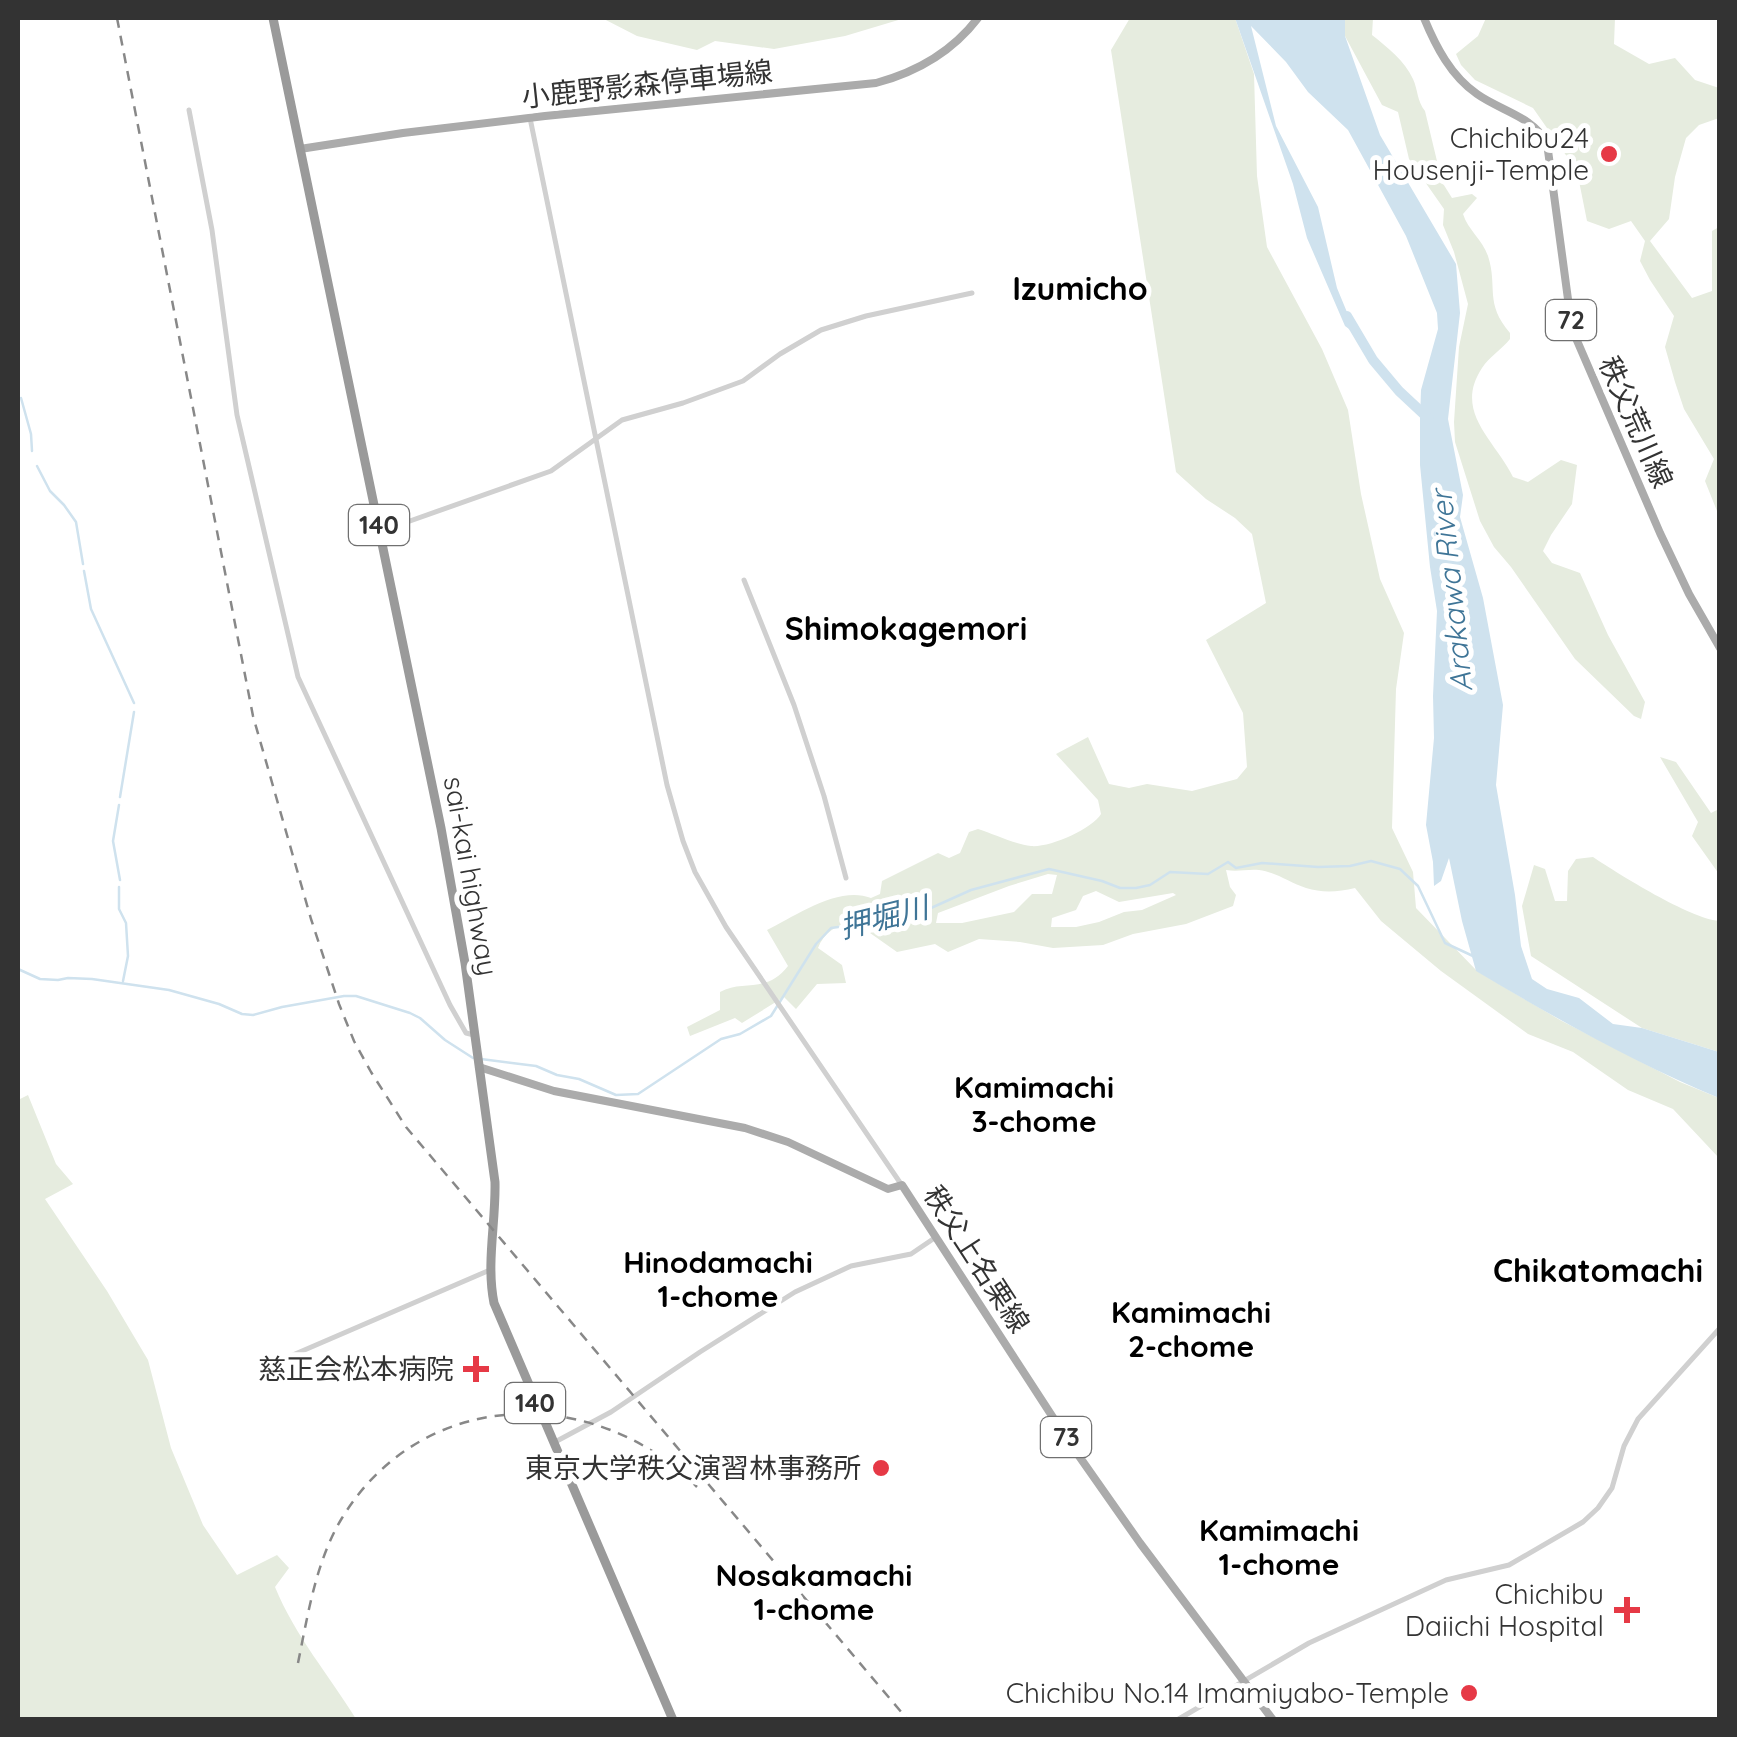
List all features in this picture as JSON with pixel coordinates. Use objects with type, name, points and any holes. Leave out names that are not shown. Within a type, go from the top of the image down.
[{"type":"highway","name":"sai-kai highway","points":[[274,18],[447,857],[495,1182],[491,1288],[498,1316],[674,1720]]},
{"type":"main road","name":"小鹿野影森停車場線","points":[[300,149],[530,118],[876,83],[906,74],[934,59],[978,18]]},
{"type":"main road","name":"秩父荒川線","points":[[1424,18],[1446,62],[1460,80],[1478,95],[1528,121],[1547,143],[1576,342],[1660,533],[1720,648]]},
{"type":"main road","name":"秩父上名栗線","points":[[478,1064],[554,1091],[744,1128],[801,1148],[888,1189],[902,1185],[1067,1439],[1272,1720]]},
{"type":"street","points":[[189,110],[212,230],[237,415],[298,677],[450,1006],[466,1034],[475,1039]]},
{"type":"street","points":[[530,118],[667,785],[683,841],[695,872],[726,927],[902,1185]]},
{"type":"street","points":[[380,530],[551,471],[622,420],[683,404],[743,381],[821,330],[972,293]]},
{"type":"street","points":[[744,580],[794,705],[846,878]]},
{"type":"street","points":[[552,1443],[610,1412],[795,1292],[852,1266],[911,1254],[936,1237]]},
{"type":"street","points":[[264,1366],[490,1270]]},
{"type":"street","points":[[1178,1720],[1309,1643],[1456,1576],[1510,1566],[1583,1522],[1612,1488],[1627,1437],[1638,1419],[1720,1328]]},
{"type":"shaded area","points":[[602,18],[905,18],[845,36],[774,49],[715,41],[697,50],[637,36]]},
{"type":"shaded area","points":[[1130,18],[1235,18],[1254,74],[1257,176],[1267,247],[1322,349],[1348,410],[1380,579],[1404,633],[1396,689],[1392,828],[1413,872],[1416,908],[1477,971],[1560,1020],[1719,1098],[1719,1158],[1673,1109],[1628,1090],[1573,1052],[1528,1034],[1441,971],[1381,921],[1355,888],[1312,890],[1259,870],[1226,870],[1236,895],[1233,906],[1186,924],[1133,934],[1103,945],[1053,948],[979,939],[948,952],[935,944],[897,952],[870,933],[901,922],[900,912],[853,920],[832,930],[818,948],[842,965],[846,983],[817,984],[796,1009],[784,997],[742,1023],[735,1018],[690,1036],[687,1027],[720,1010],[720,992],[763,983],[780,975],[788,966],[767,930],[804,910],[845,896],[871,898],[880,894],[882,881],[938,853],[949,858],[960,853],[969,832],[978,829],[1039,846],[1089,826],[1101,814],[1098,800],[1056,754],[1088,737],[1109,784],[1129,788],[1147,784],[1192,791],[1237,779],[1247,767],[1243,713],[1206,640],[1266,603],[1252,534],[1176,472],[1111,50]],"holes":[[[1048,874],[1057,875],[1052,894],[1032,894],[1014,912],[962,923],[936,923],[938,913]],[[1096,891],[1119,902],[1176,895],[1099,922],[1051,927],[1052,918],[1076,910],[1083,896]]]},
{"type":"shaded area","points":[[1345,18],[1373,18],[1372,35],[1400,60],[1413,79],[1442,182],[1452,198],[1472,194],[1477,198],[1463,214],[1488,256],[1494,304],[1510,339],[1485,364],[1474,384],[1474,412],[1513,477],[1528,482],[1561,460],[1577,465],[1572,504],[1543,551],[1552,563],[1580,573],[1645,702],[1641,719],[1575,659],[1494,547],[1480,521],[1455,442],[1459,347],[1468,304],[1443,225],[1444,209],[1409,159],[1398,112],[1382,105],[1345,36]]},
{"type":"shaded area","points":[[1486,18],[1615,18],[1614,44],[1649,64],[1675,58],[1695,80],[1719,88],[1719,118],[1699,125],[1686,138],[1669,219],[1650,241],[1692,298],[1712,291],[1712,231],[1719,227],[1719,516],[1705,481],[1714,459],[1684,409],[1665,347],[1674,316],[1640,261],[1645,241],[1631,221],[1609,229],[1587,221],[1577,171],[1533,108],[1475,80],[1461,65],[1456,54],[1478,36]]},
{"type":"shaded area","points":[[1660,757],[1676,762],[1711,813],[1719,809],[1719,874],[1692,836],[1698,822]]},
{"type":"shaded area","points":[[1593,857],[1673,904],[1719,921],[1719,1052],[1642,1028],[1531,956],[1522,906],[1534,865],[1545,869],[1555,901],[1567,901],[1568,871],[1576,859]]},
{"type":"shaded area","points":[[28,1095],[56,1164],[73,1184],[45,1199],[148,1360],[171,1448],[203,1525],[237,1575],[277,1555],[289,1568],[275,1587],[302,1639],[356,1719],[18,1719],[18,1100]]},
{"type":"water","points":[[1235,18],[1345,18],[1345,36],[1380,135],[1456,264],[1460,313],[1448,419],[1463,495],[1460,517],[1483,598],[1503,705],[1496,785],[1521,946],[1532,979],[1547,989],[1579,998],[1613,1024],[1642,1028],[1719,1052],[1719,1098],[1596,1039],[1476,971],[1449,858],[1441,881],[1434,886],[1426,825],[1434,738],[1437,611],[1420,465],[1420,419],[1421,390],[1438,329],[1437,313],[1406,236],[1348,130],[1308,92],[1251,26],[1276,126],[1318,207],[1337,288],[1356,334],[1345,326],[1307,238],[1293,184]]},
{"type":"waterway","name":"Arakawa River","points":[[1347,316],[1373,360],[1429,419]]},
{"type":"waterway","points":[[21,398],[32,451]]},
{"type":"waterway","points":[[37,466],[50,491],[76,522],[83,564]]},
{"type":"waterway","points":[[84,571],[91,609],[134,703]]},
{"type":"waterway","points":[[120,797],[134,712]]},
{"type":"waterway","points":[[119,805],[113,841],[120,880]]},
{"type":"waterway","name":"押堀川","points":[[481,1059],[536,1066],[616,1095],[638,1094],[721,1039],[740,1034],[771,1016],[816,944],[831,928],[911,917],[971,890],[1049,869],[1120,888],[1136,888],[1150,885],[1170,872],[1208,874],[1228,862],[1236,868],[1262,863],[1350,866],[1371,861],[1400,869],[1418,886],[1445,943],[1473,956]]},
{"type":"waterway","points":[[119,887],[128,956],[123,981]]},
{"type":"waterway","name":"押堀川","points":[[18,969],[40,979],[92,979],[169,990],[253,1015],[356,996],[420,1018],[473,1058]]},
{"type":"railway","points":[[117,18],[253,716],[311,919],[354,1041],[406,1127],[908,1720]]},
{"type":"railway","points":[[298,1663],[319,1570],[342,1518],[376,1475],[417,1443],[462,1423],[511,1414],[561,1417],[609,1430],[655,1453],[697,1487]]},
{"type":"place","name":"Chichibu24 Housenji-Temple","points":[[1609,154]]},
{"type":"place","name":"慈正会松本病院","points":[[476,1369]]},
{"type":"place","name":"東京大学秩父演習林事務所","points":[[881,1468]]},
{"type":"place","name":"Chichibu Daiichi Hospital","points":[[1627,1610]]},
{"type":"place","name":"Chichibu No.14 Imamiyabo-Temple","points":[[1469,1693]]},
{"type":"district","name":"Izumicho","points":[[1080,289]]},
{"type":"district","name":"Shimokagemori","points":[[906,629]]},
{"type":"district","name":"Kamimachi 3-chome","points":[[1034,1105]]},
{"type":"district","name":"Chikatomachi","points":[[1598,1271]]},
{"type":"district","name":"Hinodamachi 1-chome","points":[[718,1280]]},
{"type":"district","name":"Kamimachi 2-chome","points":[[1191,1330]]},
{"type":"district","name":"Kamimachi 1-chome","points":[[1279,1548]]},
{"type":"district","name":"Nosakamachi 1-chome","points":[[814,1593]]}]
